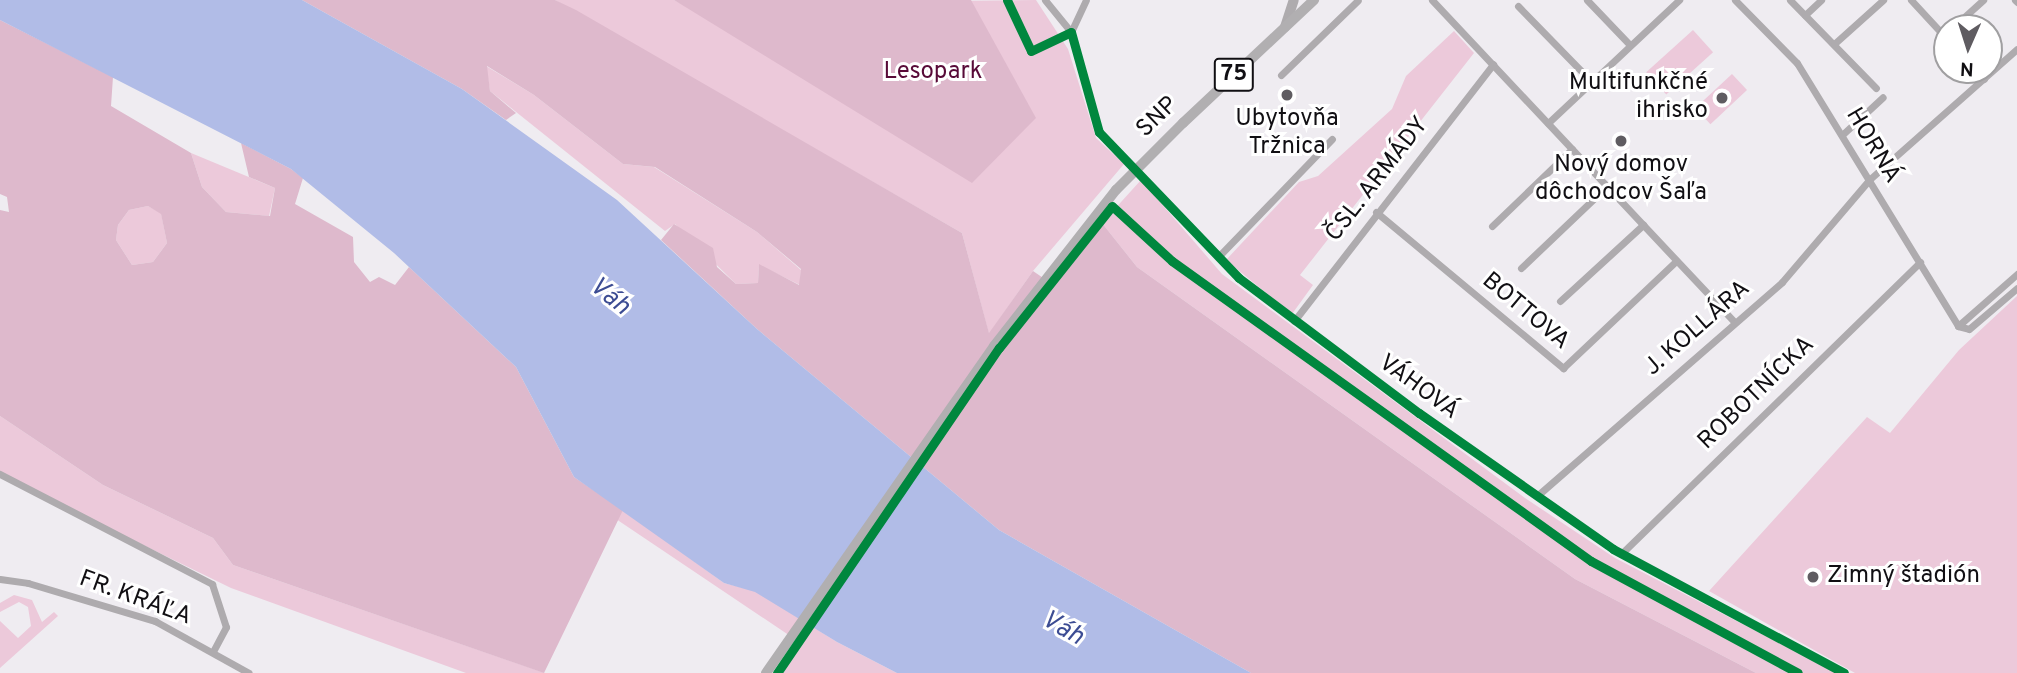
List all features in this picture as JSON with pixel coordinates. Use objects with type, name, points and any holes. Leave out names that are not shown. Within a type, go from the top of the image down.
[{"type":"main road","points":[[1285,27],[1294,0]]},
{"type":"main road","name":"SNP","points":[[766,673],[994,346],[1116,190],[1309,2]]},
{"type":"street","points":[[1045,0],[1071,32],[1086,0]]},
{"type":"street","points":[[1281,75],[1358,0]]},
{"type":"street","points":[[1432,0],[1734,323]]},
{"type":"street","points":[[1587,0],[1630,45]]},
{"type":"street","points":[[1548,123],[1679,0]]},
{"type":"street","name":"HORNÁ","points":[[1735,0],[1797,63],[1843,134],[1958,326]]},
{"type":"street","points":[[1790,0],[1876,88]]},
{"type":"street","points":[[1805,15],[1821,0]]},
{"type":"street","points":[[1834,44],[1883,0]]},
{"type":"street","points":[[1912,0],[1933,22]]},
{"type":"street","points":[[1968,14],[1983,0]]},
{"type":"street","points":[[1518,6],[1591,81]]},
{"type":"street","name":"VÁHOVÁ","points":[[1071,32],[1100,132],[1218,257],[1294,321],[1620,554],[1844,673]]},
{"type":"street","name":"J. KOLLÁRA","points":[[2003,62],[2017,49]]},
{"type":"street","name":"ČSL. ARMÁDY","points":[[1294,321],[1493,64]]},
{"type":"street","name":"J. KOLLÁRA","points":[[1538,495],[1782,282],[1870,179],[1978,84]]},
{"type":"street","points":[[1843,134],[1882,97]]},
{"type":"street","points":[[1218,257],[1332,139]]},
{"type":"street","points":[[1492,226],[1572,149]]},
{"type":"street","points":[[1521,268],[1607,187]]},
{"type":"street","name":"BOTTOVA","points":[[1376,212],[1563,368],[1676,261]]},
{"type":"street","points":[[1560,301],[1643,225]]},
{"type":"street","name":"ROBOTNÍCKA","points":[[1620,554],[1920,262]]},
{"type":"street","points":[[1958,326],[2017,274]]},
{"type":"street","points":[[1958,326],[1969,329],[2017,288]]},
{"type":"street","points":[[0,474],[197,572],[212,584],[226,626],[213,651]]},
{"type":"street","name":"FR. KRÁĽA","points":[[0,579],[103,604],[155,621],[249,673]]},
{"type":"green space","points":[[302,0],[555,0],[576,10],[962,233],[989,333],[1033,271],[1052,284],[1102,223],[1137,267],[1575,579],[1756,673],[1251,673],[999,530],[757,329],[661,240],[674,224],[713,248],[717,267],[736,284],[758,283],[759,264],[799,285],[801,269],[757,232],[655,167],[623,164],[534,95],[487,66],[490,91],[516,113],[506,120],[462,89]]},
{"type":"green space","points":[[555,0],[674,0],[682,4],[1036,0],[1068,49],[1096,138],[1124,164],[1033,271],[989,334],[962,233]]},
{"type":"green space","name":"Lesopark","points":[[674,0],[971,0],[1036,118],[972,183]]},
{"type":"green space","points":[[0,20],[113,77],[111,106],[191,153],[202,187],[226,212],[270,216],[275,188],[249,177],[241,143],[303,178],[295,204],[353,237],[354,262],[370,282],[379,277],[395,285],[409,267],[516,367],[574,477],[623,510],[544,673],[233,565],[213,538],[103,485],[0,416],[0,210],[9,212],[7,197],[0,194]],"holes":[[[148,206],[161,214],[167,243],[153,262],[132,265],[116,240],[118,225],[129,210]]]},
{"type":"green space","points":[[1693,30],[1713,52],[1666,94],[1646,72]]},
{"type":"green space","points":[[1454,31],[1474,53],[1300,275],[1313,285],[1292,314],[1226,260],[1299,182],[1318,176],[1392,109],[1406,76]]},
{"type":"green space","points":[[486,66],[534,95],[623,164],[654,167],[757,232],[801,270],[800,285],[759,265],[758,283],[736,284],[675,224],[665,231],[490,91]]},
{"type":"green space","points":[[1732,74],[1747,90],[1710,124],[1695,108]]},
{"type":"green space","points":[[191,153],[275,188],[269,216],[226,212],[202,187]]},
{"type":"green space","points":[[1141,180],[1222,274],[1525,498],[1615,558],[1837,673],[1756,673],[1575,579],[1137,267],[1102,223]]},
{"type":"green space","points":[[148,206],[161,213],[167,243],[153,262],[132,265],[116,240],[118,225],[129,210]]},
{"type":"green space","points":[[2017,296],[2017,673],[1855,673],[1709,591],[1867,417],[1890,433],[1959,350]]},
{"type":"green space","points":[[0,416],[103,485],[213,538],[233,565],[545,673],[466,673],[231,588],[0,475]]},
{"type":"green space","points":[[623,510],[724,583],[755,591],[837,642],[897,673],[780,673],[802,644],[616,519]]},
{"type":"green space","points":[[14,595],[32,600],[42,622],[54,612],[58,616],[0,668],[0,621],[18,638],[31,626],[28,607],[19,602],[0,612],[0,603]]},
{"type":"water","name":"Váh","points":[[0,0],[302,0],[462,89],[617,200],[757,329],[999,530],[1251,673],[897,673],[837,642],[755,592],[724,583],[574,477],[516,367],[394,253],[291,169],[0,20]]},
{"type":"cycle path","points":[[1007,0],[1031,51],[1071,32],[1099,132],[1239,278],[1419,413],[1613,549],[1844,673]]},
{"type":"cycle path","points":[[777,673],[999,348],[1112,206],[1172,261],[1591,561],[1798,673]]},
{"type":"place","name":"Ubytovňa Tržnica","points":[[1287,95]]},
{"type":"place","name":"Multifunkčné ihrisko","points":[[1722,98]]},
{"type":"place","name":"Nový domov dôchodcov Šaľa","points":[[1621,141]]},
{"type":"place","name":"Zimný štadión","points":[[1813,577]]}]
